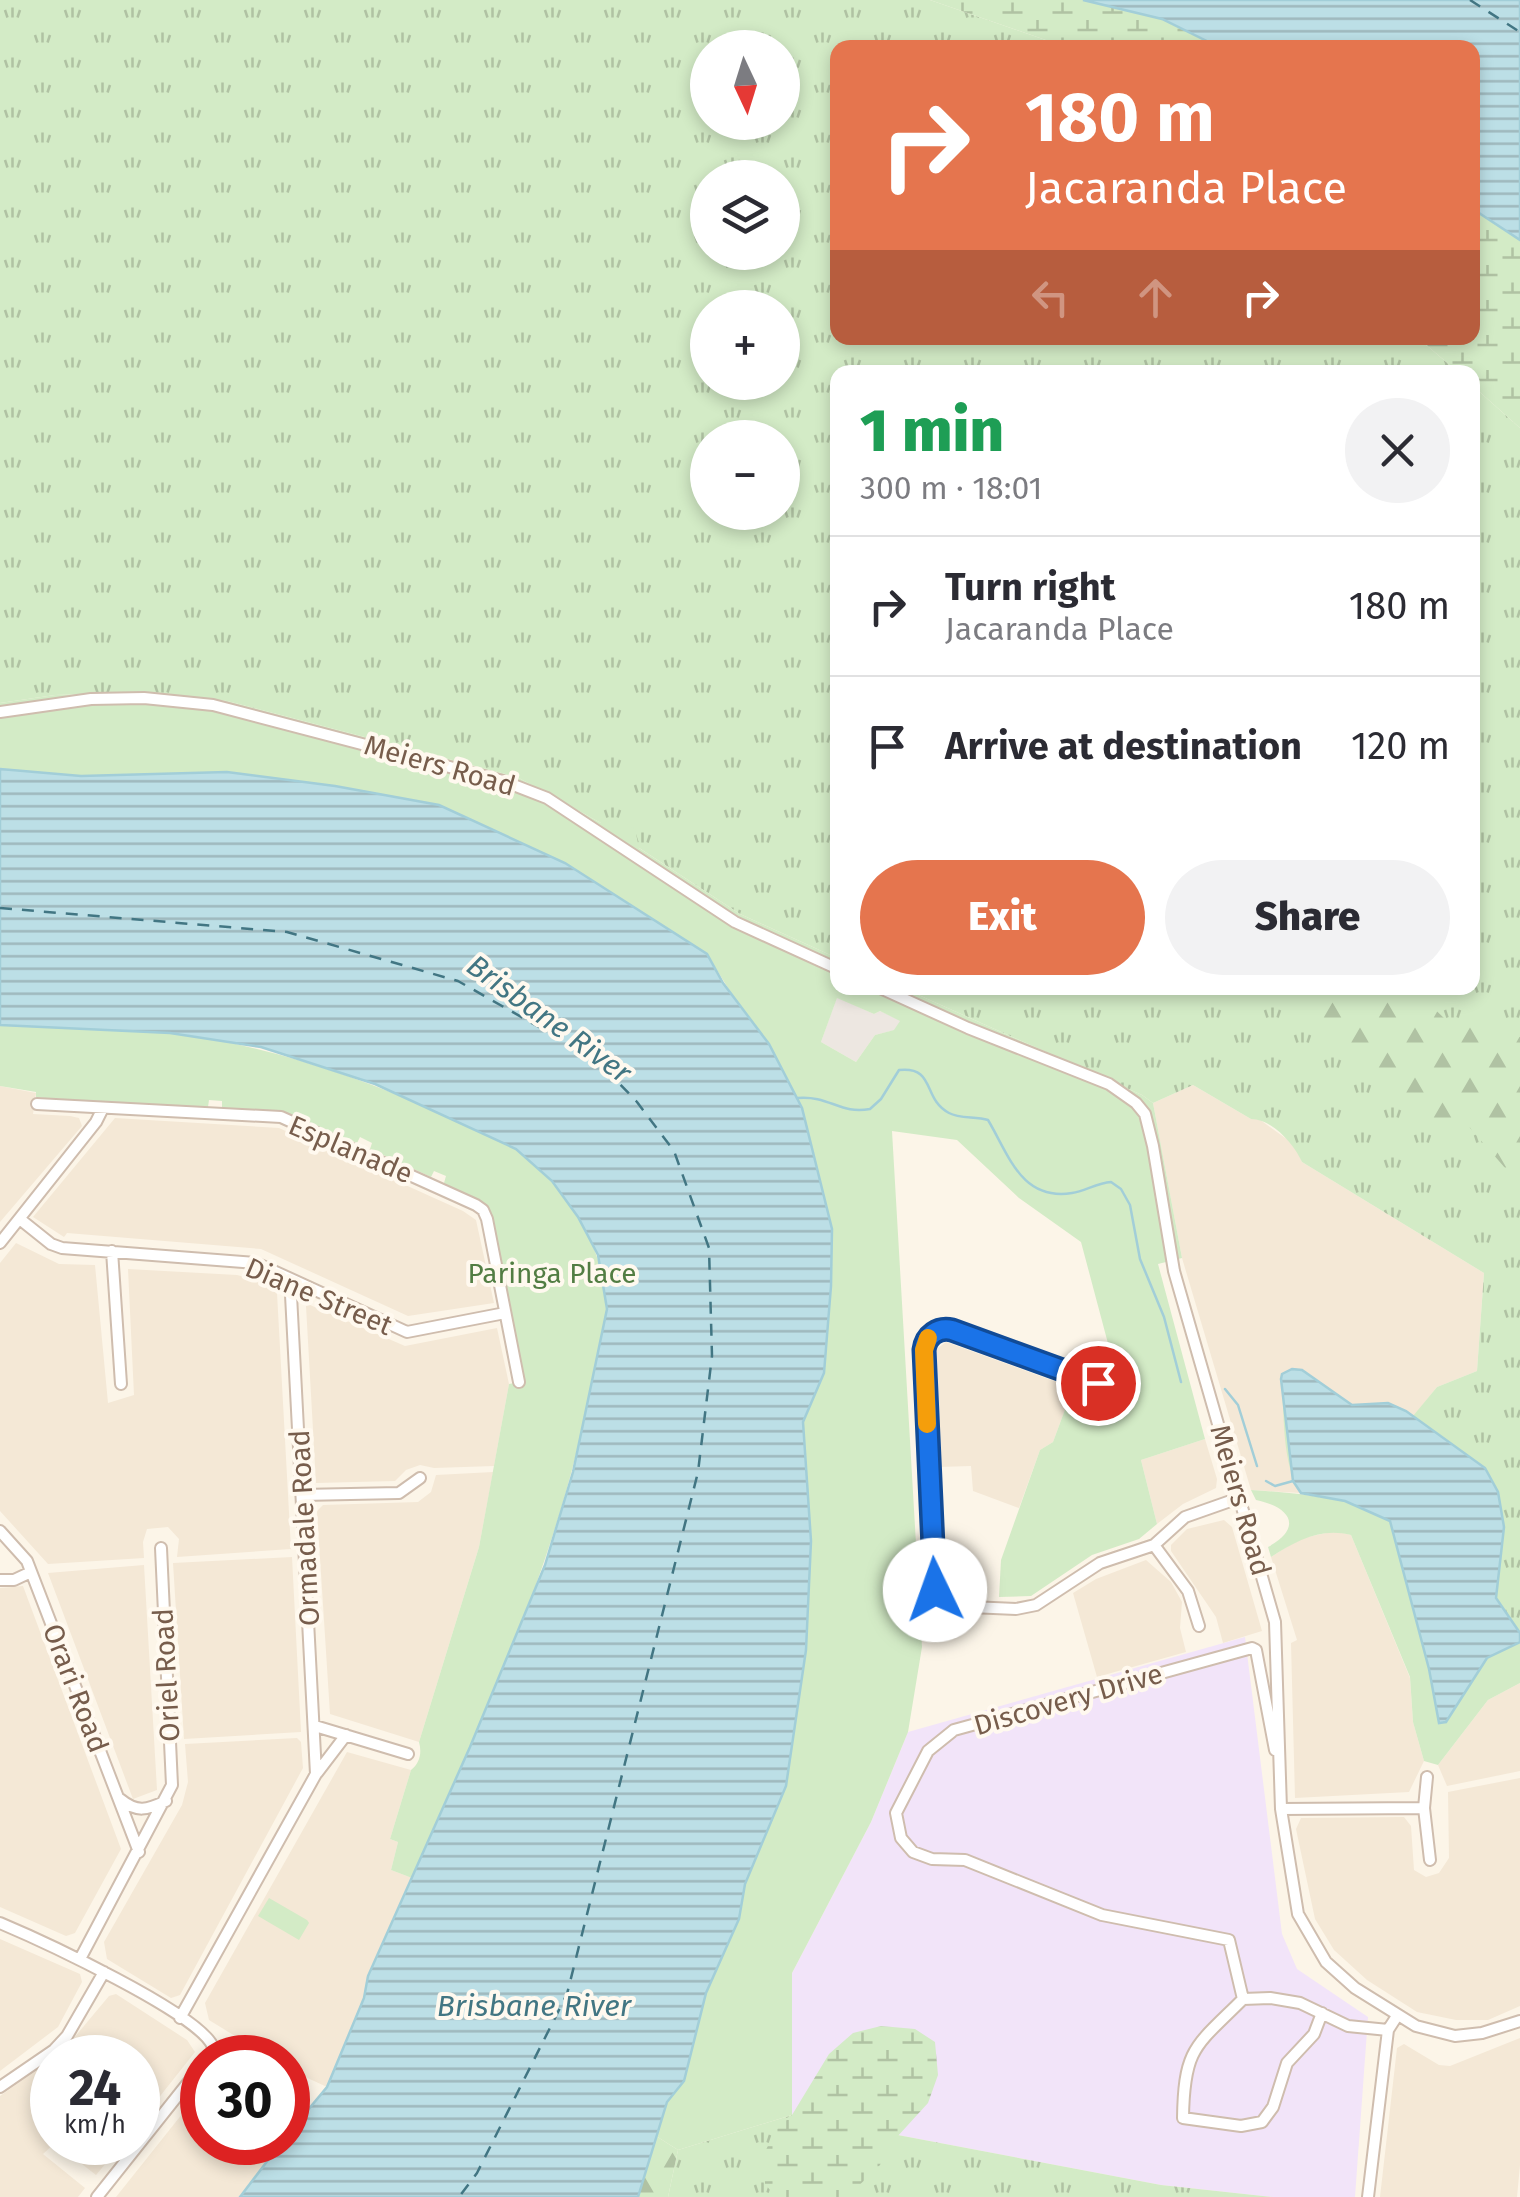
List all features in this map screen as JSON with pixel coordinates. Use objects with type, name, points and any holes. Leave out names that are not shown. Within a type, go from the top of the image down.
[{"type":"street","name":"Meiers Road","points":[[0,712],[91,699],[144,698],[212,706],[503,781],[547,798],[735,922],[830,965]]},
{"type":"street","name":"Meiers Road","points":[[895,995],[1108,1084],[1136,1103],[1144,1114],[1154,1146],[1174,1271],[1271,1604],[1278,1644],[1281,1810],[1298,1914],[1326,1962],[1355,1988],[1397,2016],[1432,2032],[1455,2036],[1482,2033],[1520,2021]]},
{"type":"street","name":"Esplanade","points":[[36,1104],[280,1117],[476,1204],[486,1219],[520,1382]]},
{"type":"street","points":[[0,1243],[103,1108]]},
{"type":"street","name":"Diane Street","points":[[21,1220],[62,1248],[245,1261],[407,1332],[505,1313]]},
{"type":"street","points":[[112,1251],[121,1384]]},
{"type":"street","name":"Ormadale Road","points":[[297,1282],[291,1295],[316,1774]]},
{"type":"street","points":[[1098,1383],[952,1330],[939,1330],[930,1336],[924,1345],[924,1360],[936,1600],[948,1606],[1027,1608],[1100,1563],[1154,1545],[1185,1517],[1239,1498]]},
{"type":"street","points":[[302,1495],[399,1492],[420,1478]]},
{"type":"street","name":"Orari Road","points":[[0,1532],[27,1561],[139,1852]]},
{"type":"street","points":[[1154,1545],[1188,1591],[1199,1626]]},
{"type":"street","name":"Oriel Road","points":[[80,1959],[172,1785],[161,1548]]},
{"type":"street","points":[[0,1580],[14,1580],[31,1572]]},
{"type":"street","name":"Discovery Drive","points":[[1242,1999],[1230,1940],[1102,1915],[965,1860],[932,1859],[913,1852],[901,1838],[896,1813],[928,1751],[954,1730],[1252,1648],[1256,1650],[1280,1780]]},
{"type":"street","points":[[315,1726],[408,1754]]},
{"type":"street","points":[[180,2018],[316,1774],[346,1736]]},
{"type":"street","points":[[1427,1777],[1424,1808],[1430,1860]]},
{"type":"street","points":[[119,1798],[131,1808],[142,1810],[166,1801]]},
{"type":"street","points":[[1281,1810],[1424,1808]]},
{"type":"street","points":[[0,1923],[104,1972],[203,2035]]},
{"type":"street","points":[[0,2087],[54,2050],[67,2036],[104,1972]]},
{"type":"street","points":[[1322,2012],[1314,2034],[1287,2064],[1273,2107],[1262,2122],[1241,2126],[1183,2118],[1186,2077],[1196,2047],[1206,2031],[1242,1999],[1300,2003],[1322,2012],[1348,2026],[1388,2030]]},
{"type":"street","points":[[1368,2197],[1388,2030],[1397,2016]]},
{"type":"street","points":[[97,2197],[180,2093]]},
{"type":"shaded area","points":[[837,997],[874,1014],[880,1011],[901,1020],[895,1030],[875,1035],[856,1062],[821,1042]]},
{"type":"shaded area","points":[[1193,1085],[1251,1119],[1259,1119],[1295,1145],[1302,1162],[1484,1273],[1477,1371],[1437,1387],[1413,1417],[1406,1411],[1352,1405],[1302,1370],[1281,1379],[1289,1459],[1293,1481],[1301,1493],[1251,1490],[1182,1258],[1153,1103]]},
{"type":"shaded area","points":[[0,1086],[36,1093],[33,1114],[79,1118],[82,1126],[0,1222]]},
{"type":"shaded area","points":[[115,1118],[279,1128],[463,1211],[476,1220],[494,1303],[408,1316],[261,1249],[67,1233],[64,1237],[33,1217]]},
{"type":"shaded area","points":[[16,1243],[59,1264],[95,1265],[108,1403],[134,1395],[128,1269],[237,1275],[269,1283],[277,1293],[291,1549],[177,1557],[179,1539],[168,1527],[147,1529],[144,1558],[48,1564],[0,1511],[0,1263]]},
{"type":"shaded area","points":[[306,1306],[405,1346],[497,1328],[509,1384],[494,1466],[420,1465],[406,1470],[395,1481],[316,1483]]},
{"type":"shaded area","points":[[946,1342],[1073,1388],[1053,1442],[1040,1450],[1019,1508],[973,1491],[971,1466],[939,1467],[934,1351]]},
{"type":"shaded area","points":[[1205,1439],[1216,1488],[1183,1504],[1157,1524],[1141,1460]]},
{"type":"shaded area","points":[[493,1472],[479,1547],[419,1742],[330,1714],[317,1511],[323,1505],[418,1502],[431,1492],[436,1475]]},
{"type":"shaded area","points":[[1224,1520],[1232,1527],[1262,1631],[1223,1643],[1216,1617],[1171,1551],[1171,1545],[1187,1529]]},
{"type":"shaded area","points":[[1335,1531],[1351,1535],[1410,1678],[1413,1722],[1424,1761],[1409,1792],[1295,1798],[1291,1643],[1297,1640],[1271,1557],[1299,1539]]},
{"type":"shaded area","points":[[292,1557],[301,1732],[184,1739],[173,1563]]},
{"type":"shaded area","points":[[1146,1560],[1171,1582],[1182,1602],[1180,1628],[1186,1652],[1097,1677],[1073,1593],[1096,1579]]},
{"type":"shaded area","points":[[144,1565],[157,1790],[133,1799],[48,1573]]},
{"type":"shaded area","points":[[23,1586],[121,1849],[75,1933],[66,1936],[0,1907],[0,1588]]},
{"type":"shaded area","points":[[1245,1637],[1282,1934],[1297,1969],[1368,2017],[1355,2197],[1273,2197],[1161,2185],[792,2115],[792,1973],[871,1822],[908,1732]]},
{"type":"shaded area","points":[[1520,1683],[1520,1771],[1447,1786],[1438,1765],[1488,1700]]},
{"type":"shaded area","points":[[297,1738],[301,1742],[303,1768],[180,1995],[171,1998],[107,1959],[104,1942],[182,1805],[188,1782],[185,1744]]},
{"type":"shaded area","points":[[347,1752],[411,1770],[390,1839],[398,1842],[391,1870],[412,1878],[327,2087],[310,2079],[310,2035],[233,2035],[209,2020],[205,2003]]},
{"type":"shaded area","points":[[1520,1778],[1520,2006],[1488,2020],[1456,2020],[1417,2012],[1367,1980],[1334,1950],[1315,1919],[1296,1829],[1301,1818],[1404,1817],[1411,1826],[1414,1870],[1426,1877],[1439,1873],[1449,1858],[1448,1792]]},
{"type":"shaded area","points":[[0,1939],[80,1974],[82,1982],[58,2027],[47,2035],[30,2035],[30,2048],[0,2071]]},
{"type":"shaded area","points":[[116,1994],[180,2035],[180,2071],[160,2096],[160,2035],[76,2035],[109,1996]]},
{"type":"shaded area","points":[[1520,2038],[1517,2197],[1380,2197],[1397,2048],[1404,2044],[1439,2065],[1450,2066]]},
{"type":"shaded area","points":[[30,2075],[30,2165],[57,2165],[85,2188],[78,2197],[0,2197],[0,2096]]},
{"type":"shaded area","points":[[180,2117],[180,2165],[264,2165],[240,2197],[116,2197],[141,2165],[160,2165],[160,2142]]},
{"type":"shaded area","points":[[83,2165],[104,2165],[96,2175]]},
{"type":"green space","points":[[0,0],[930,0],[1046,40],[830,40],[830,345],[1426,345],[1450,365],[830,365],[830,955],[740,914],[601,823],[517,777],[227,701],[149,692],[55,695],[0,703]]},
{"type":"green space","points":[[930,0],[1083,0],[1162,19],[1205,40],[1046,40]]},
{"type":"green space","points":[[1480,214],[1520,240],[1520,428],[1480,392],[1480,365],[1450,365],[1426,345],[1480,345]]},
{"type":"green space","points":[[1480,392],[1520,428],[1520,1642],[1406,1576],[1317,1494],[1301,1493],[1290,1468],[1285,1438],[1281,1379],[1286,1371],[1302,1370],[1352,1405],[1388,1403],[1413,1416],[1437,1387],[1477,1371],[1484,1273],[1302,1162],[1288,1140],[1267,1123],[1251,1119],[1193,1085],[1153,1103],[919,995],[1480,995]]},
{"type":"green space","points":[[149,692],[227,701],[517,777],[601,823],[618,819],[635,829],[639,848],[740,914],[830,955],[830,995],[919,995],[1153,1103],[1182,1258],[1158,1264],[1205,1439],[1141,1460],[1157,1524],[1139,1539],[1092,1555],[1031,1596],[999,1597],[1001,1560],[1040,1450],[1053,1442],[1073,1388],[1098,1401],[1111,1398],[1118,1381],[1081,1242],[1019,1198],[957,1140],[892,1131],[922,1647],[908,1732],[871,1822],[792,1973],[792,2115],[678,2150],[656,2136],[667,2101],[684,2081],[706,1993],[739,1919],[745,1884],[786,1786],[806,1650],[811,1541],[803,1422],[824,1373],[832,1229],[802,1108],[707,954],[565,863],[439,805],[335,786],[227,772],[81,776],[0,769],[0,703],[55,695]],"holes":[[[837,998],[874,1014],[880,1011],[900,1021],[894,1030],[875,1035],[856,1062],[821,1042]]]},
{"type":"green space","points":[[1325,995],[1420,995],[1446,1020],[1520,1037],[1520,1185],[1470,1128],[1446,1128],[1413,1110],[1311,1024]]},
{"type":"green space","name":"Paringa Place","points":[[0,1025],[174,1033],[276,1054],[376,1086],[516,1149],[551,1179],[590,1240],[604,1285],[606,1318],[559,1516],[516,1639],[412,1878],[391,1870],[398,1842],[390,1839],[411,1770],[419,1758],[419,1742],[479,1547],[509,1384],[525,1381],[487,1206],[444,1183],[446,1176],[434,1171],[431,1177],[370,1149],[372,1143],[360,1137],[357,1143],[286,1113],[222,1108],[222,1101],[209,1100],[208,1107],[45,1098],[36,1097],[36,1092],[0,1086]]},
{"type":"green space","points":[[1251,1490],[1322,1498],[1390,1520],[1439,1723],[1446,1722],[1487,1658],[1520,1642],[1520,1683],[1488,1700],[1438,1765],[1424,1761],[1413,1722],[1410,1677],[1351,1535],[1319,1534],[1271,1557],[1268,1547],[1286,1532],[1288,1519],[1277,1507],[1256,1500]]},
{"type":"green space","points":[[269,1898],[307,1920],[299,1940],[258,1916]]},
{"type":"green space","points":[[881,2026],[915,2029],[935,2042],[938,2075],[928,2103],[886,2149],[880,2165],[847,2197],[783,2197],[770,2190],[765,2184],[765,2152],[775,2131],[792,2115],[829,2054],[853,2033]]},
{"type":"green space","points":[[792,2115],[1161,2185],[1273,2197],[668,2197],[678,2150]]},
{"type":"green space","points":[[656,2136],[678,2150],[668,2197],[638,2197]]},
{"type":"water","points":[[1083,0],[1520,0],[1520,240],[1480,214],[1480,40],[1205,40],[1162,19]]},
{"type":"water","name":"Brisbane River","points":[[0,769],[81,776],[227,772],[439,805],[565,863],[707,954],[723,983],[769,1044],[802,1108],[832,1229],[824,1373],[803,1422],[811,1541],[806,1650],[786,1786],[745,1884],[739,1919],[706,1993],[684,2081],[667,2102],[638,2197],[240,2197],[264,2165],[310,2165],[310,2107],[327,2087],[364,1998],[368,1976],[470,1747],[545,1565],[573,1472],[607,1309],[598,1255],[578,1217],[552,1181],[516,1149],[375,1084],[261,1047],[170,1033],[0,1025]]},
{"type":"water","points":[[1302,1370],[1352,1405],[1388,1403],[1406,1411],[1485,1468],[1498,1492],[1504,1527],[1496,1598],[1520,1633],[1520,1642],[1487,1658],[1446,1722],[1439,1723],[1429,1669],[1390,1521],[1345,1501],[1301,1493],[1293,1481],[1281,1379],[1282,1374]]},
{"type":"waterway","points":[[797,1098],[870,1109],[899,1070],[911,1070],[924,1078],[935,1100],[949,1113],[988,1120],[1010,1161],[1040,1190],[1072,1193],[1111,1182],[1121,1189],[1130,1205],[1140,1259],[1164,1317],[1181,1382]]},
{"type":"waterway","points":[[1225,1389],[1238,1405],[1257,1466]]},
{"type":"waterway","points":[[1266,1481],[1275,1486],[1293,1481]]},
{"type":"ferry route","points":[[1470,0],[1520,32]]},
{"type":"ferry route","points":[[0,908],[287,932],[458,981],[597,1060],[637,1102],[674,1151],[709,1248],[712,1356],[698,1472],[567,1994],[477,2173],[459,2197]]},
{"type":"slow traffic","points":[[927,1424],[924,1345],[928,1338]]},
{"type":"route","points":[[935,1590],[924,1350],[930,1336],[939,1330],[952,1330],[1098,1383]]}]
